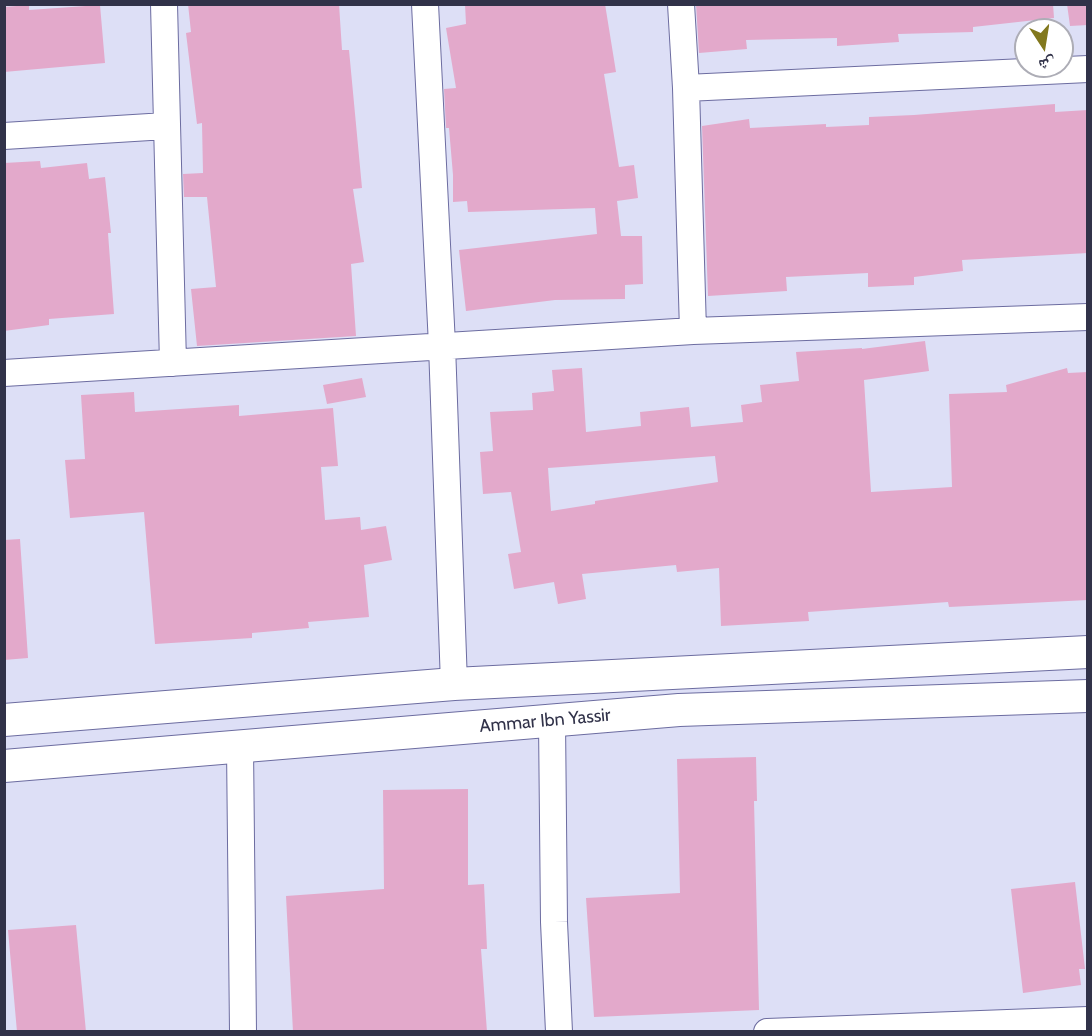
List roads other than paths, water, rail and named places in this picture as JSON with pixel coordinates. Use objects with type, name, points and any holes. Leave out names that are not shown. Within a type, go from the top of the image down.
[{"type":"street","points":[[164,4],[173,363]]},
{"type":"street","points":[[425,4],[442,345],[454,684]]},
{"type":"street","points":[[681,4],[686,88],[693,331]]},
{"type":"street","points":[[686,88],[1088,69]]},
{"type":"street","points":[[4,136],[166,126]]},
{"type":"street","points":[[4,373],[693,331],[1088,317]]},
{"type":"street","points":[[4,720],[454,684],[1088,652]]},
{"type":"street","name":"Ammar Ibn Yassir","points":[[4,766],[679,710],[1088,696]]},
{"type":"street","points":[[552,721],[554,922],[559,1032]]},
{"type":"street","points":[[240,747],[243,1032]]},
{"type":"street","points":[[767,1032],[1088,1020]]}]
